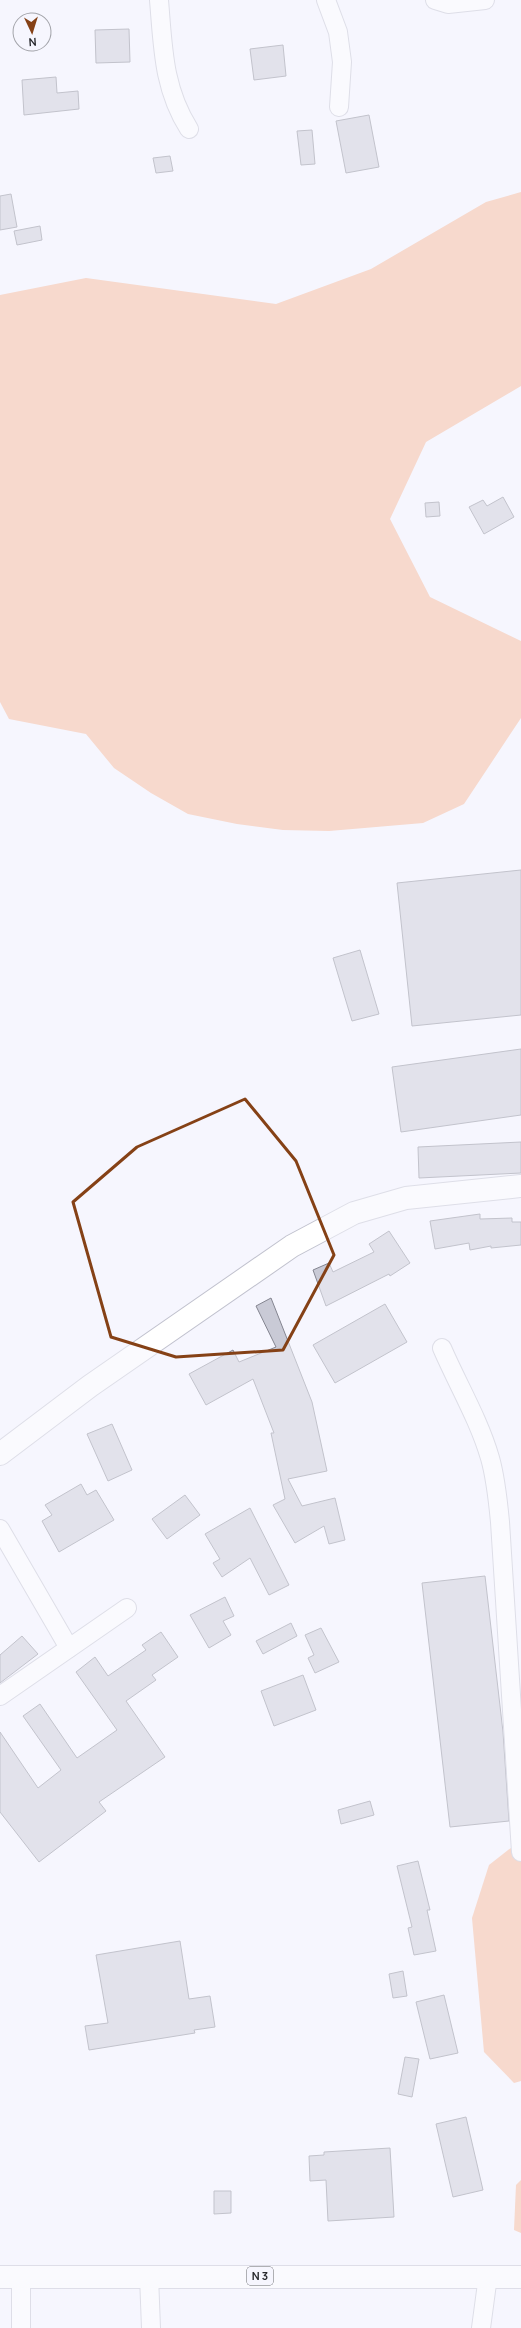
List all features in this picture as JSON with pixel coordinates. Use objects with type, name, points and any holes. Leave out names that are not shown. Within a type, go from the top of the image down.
[{"type":"main road","points":[[0,1454],[90,1386],[292,1246],[354,1213],[406,1198],[521,1186]]},
{"type":"main road","name":"N 3","points":[[0,2277],[521,2276]]},
{"type":"street","points":[[159,0],[169,88],[178,111],[189,129]]},
{"type":"street","points":[[326,0],[338,32],[342,62],[339,106]]},
{"type":"street","points":[[436,0],[448,4],[485,0]]},
{"type":"street","points":[[442,1348],[491,1459],[496,1490],[500,1522],[521,1852]]},
{"type":"street","points":[[0,1529],[69,1648]]},
{"type":"street","points":[[0,1696],[127,1608]]},
{"type":"street","points":[[149,2276],[151,2328]]},
{"type":"street","points":[[481,2328],[488,2276]]},
{"type":"street","points":[[20,2328],[22,2277]]},
{"type":"highlighted area","points":[[245,1099],[296,1161],[334,1255],[283,1350],[176,1357],[111,1337],[73,1202],[137,1147]]},
{"type":"shaded area","points":[[521,192],[521,386],[426,442],[390,519],[430,597],[521,641],[521,718],[464,804],[423,823],[329,831],[283,830],[237,824],[188,814],[151,793],[114,768],[86,734],[9,719],[0,702],[0,295],[86,278],[276,304],[371,269],[486,202]]},
{"type":"shaded area","points":[[521,1840],[521,2081],[514,2083],[484,2052],[472,1918],[489,1865]]},
{"type":"shaded area","points":[[521,2180],[521,2233],[514,2230],[516,2185]]},
{"type":"building","points":[[129,29],[130,62],[96,63],[95,30]]},
{"type":"building","points":[[283,45],[286,76],[254,80],[250,49]]},
{"type":"building","points":[[56,77],[57,93],[78,91],[79,109],[24,115],[22,80]]},
{"type":"building","points":[[369,115],[379,167],[346,173],[336,121]]},
{"type":"building","points":[[312,130],[315,164],[301,165],[297,131]]},
{"type":"building","points":[[170,156],[173,171],[156,173],[153,158]]},
{"type":"building","points":[[11,194],[17,227],[0,230],[0,196]]},
{"type":"building","points":[[40,226],[42,240],[17,245],[14,231]]},
{"type":"building","points":[[503,497],[514,517],[484,534],[469,507],[483,500],[487,506]]},
{"type":"building","points":[[439,502],[440,516],[426,517],[425,503]]},
{"type":"building","points":[[521,870],[521,1015],[412,1026],[397,883]]},
{"type":"building","points":[[360,950],[379,1014],[352,1021],[333,958]]},
{"type":"building","points":[[521,1049],[521,1115],[401,1132],[392,1067]]},
{"type":"building","points":[[521,1142],[521,1173],[419,1178],[418,1147]]},
{"type":"building","points":[[480,1214],[480,1219],[512,1218],[512,1222],[521,1222],[521,1245],[491,1248],[491,1246],[470,1250],[469,1243],[435,1249],[430,1221]]},
{"type":"building","points":[[389,1231],[410,1263],[390,1276],[389,1274],[326,1306],[313,1270],[329,1263],[333,1272],[374,1252],[369,1244]]},
{"type":"building","points":[[271,1298],[312,1402],[327,1471],[288,1479],[302,1506],[335,1498],[345,1540],[329,1544],[324,1526],[295,1543],[273,1505],[285,1499],[271,1433],[274,1433],[253,1379],[206,1405],[189,1374],[233,1350],[239,1362],[276,1347],[256,1306]]},
{"type":"building","points":[[385,1304],[407,1342],[335,1383],[313,1345]]},
{"type":"building","points":[[112,1424],[132,1470],[108,1481],[87,1434]]},
{"type":"building","points":[[81,1484],[87,1495],[96,1490],[114,1520],[59,1552],[42,1521],[52,1515],[45,1505]]},
{"type":"building","points":[[185,1495],[200,1515],[167,1539],[152,1519]]},
{"type":"building","points":[[250,1508],[289,1585],[269,1595],[250,1558],[222,1577],[213,1563],[220,1559],[205,1534]]},
{"type":"building","points":[[485,1576],[503,1732],[509,1821],[450,1827],[422,1583]]},
{"type":"building","points":[[225,1597],[234,1616],[223,1621],[231,1635],[209,1648],[190,1615]]},
{"type":"building","points":[[291,1623],[297,1636],[263,1654],[256,1641]]},
{"type":"building","points":[[321,1628],[339,1662],[315,1673],[308,1658],[314,1655],[305,1635]]},
{"type":"building","points":[[161,1632],[178,1657],[152,1675],[156,1680],[126,1701],[165,1757],[99,1802],[106,1811],[39,1862],[0,1812],[0,1732],[38,1788],[61,1770],[23,1716],[40,1704],[77,1758],[117,1730],[76,1672],[95,1657],[108,1676],[146,1650],[142,1645]]},
{"type":"building","points":[[22,1636],[38,1654],[0,1683],[0,1655]]},
{"type":"building","points":[[303,1675],[316,1710],[274,1726],[261,1691]]},
{"type":"building","points":[[370,1801],[374,1815],[341,1824],[338,1810]]},
{"type":"building","points":[[418,1861],[430,1910],[427,1910],[436,1951],[414,1955],[408,1928],[412,1927],[397,1866]]},
{"type":"building","points":[[180,1941],[189,1999],[210,1996],[215,2027],[194,2030],[195,2033],[89,2050],[85,2026],[108,2023],[96,1955]]},
{"type":"building","points":[[403,1971],[407,1996],[393,1998],[389,1974]]},
{"type":"building","points":[[444,1995],[458,2053],[430,2059],[416,2002]]},
{"type":"building","points":[[405,2057],[419,2059],[412,2097],[398,2094]]},
{"type":"building","points":[[466,2117],[483,2190],[453,2197],[436,2124]]},
{"type":"building","points":[[390,2148],[394,2217],[328,2221],[326,2180],[310,2181],[309,2156],[324,2155],[324,2152]]},
{"type":"building","points":[[214,2191],[231,2191],[231,2213],[214,2214]]}]
